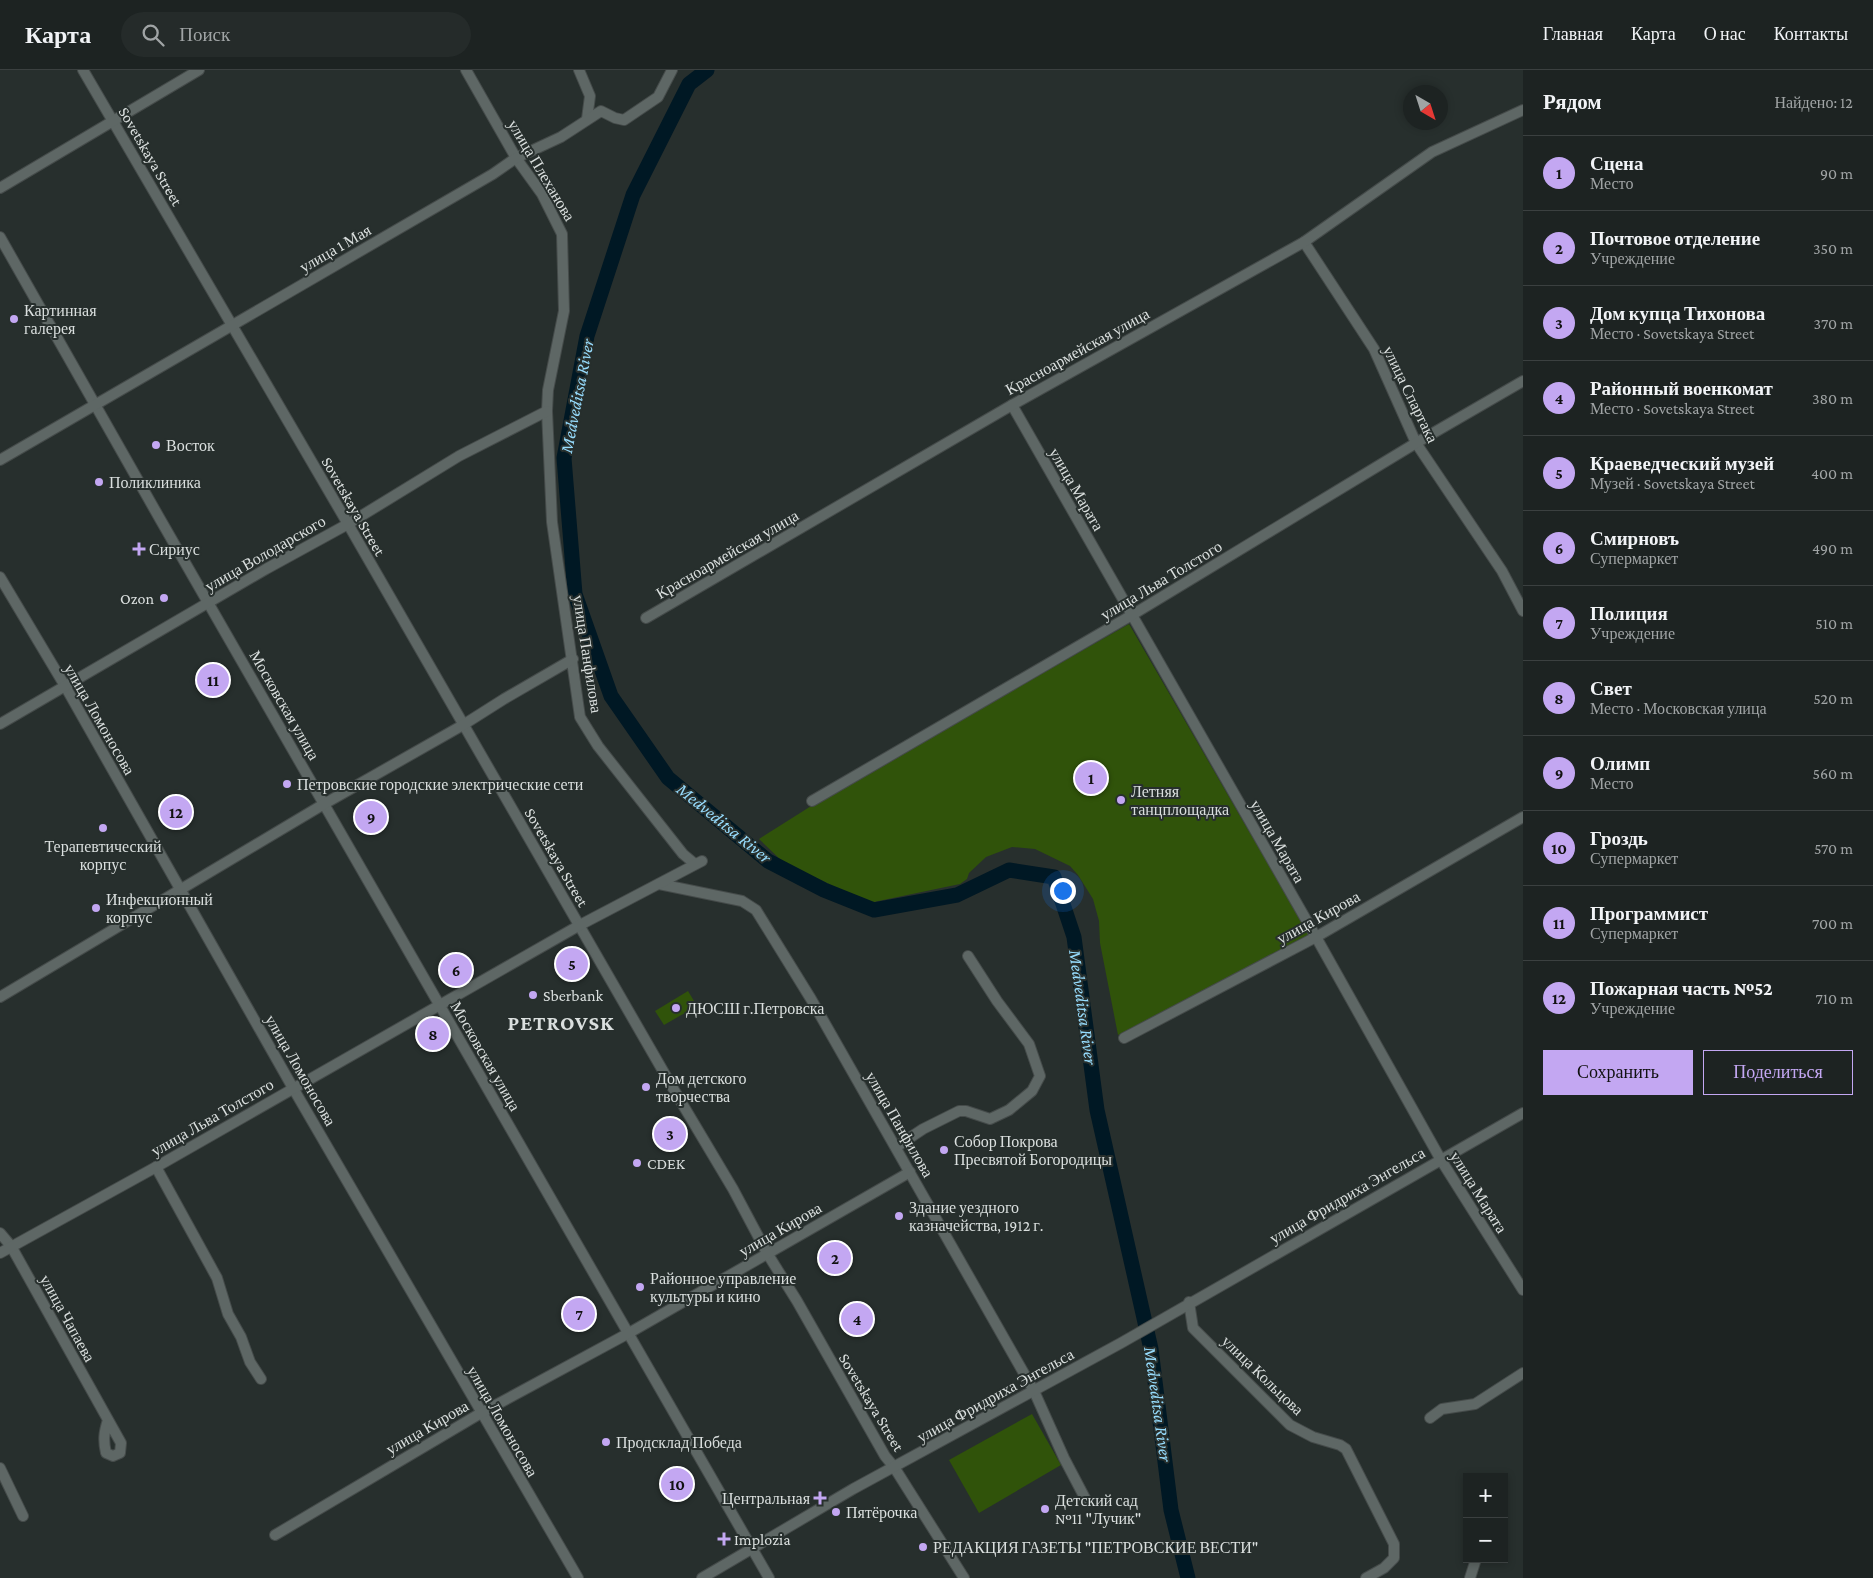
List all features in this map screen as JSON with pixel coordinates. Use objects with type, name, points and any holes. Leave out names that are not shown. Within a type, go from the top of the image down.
[{"type":"street","name":"Sovetskaya Street","points":[[83,70],[733,1189],[767,1253],[797,1301],[885,1456],[894,1467],[964,1578]]},
{"type":"street","points":[[0,188],[199,70]]},
{"type":"street","name":"улица Плеханова","points":[[466,70],[516,158],[542,194],[562,234],[564,311],[548,390],[547,411]]},
{"type":"street","points":[[579,70],[590,96],[587,119]]},
{"type":"street","name":"улица 1 Мая","points":[[0,460],[95,403],[493,174],[516,158],[561,137],[601,111],[624,120],[658,97],[672,70]]},
{"type":"street","name":"Красноармейская улица","points":[[646,618],[1012,405],[1304,242],[1432,152],[1523,110]]},
{"type":"street","name":"Московская улица","points":[[0,237],[208,603],[769,1578]]},
{"type":"street","name":"улица Спартака","points":[[1304,242],[1374,349],[1416,443],[1502,571],[1523,611]]},
{"type":"street","name":"улица Льва Толстого","points":[[812,801],[1132,615],[1416,443],[1523,381]]},
{"type":"street","name":"улица Марата","points":[[1012,405],[1441,1160],[1523,1290]]},
{"type":"street","name":"улица Володарского","points":[[0,724],[348,524],[459,456],[547,411]]},
{"type":"street","name":"улица Панфилова","points":[[547,411],[552,522],[580,717],[598,746],[683,854],[698,862]]},
{"type":"street","name":"улица Ломоносова","points":[[0,576],[65,686],[180,890],[481,1413],[578,1578]]},
{"type":"street","points":[[0,997],[324,804],[463,725],[504,698],[573,659]]},
{"type":"street","name":"улица Кирова","points":[[1124,1038],[1316,937],[1523,817]]},
{"type":"street","name":"улица Льва Толстого","points":[[0,1253],[156,1167],[580,925],[698,862]]},
{"type":"street","name":"улица Панфилова","points":[[659,884],[742,901],[756,910],[811,999],[1034,1391],[1064,1458],[1086,1500]]},
{"type":"street","points":[[896,1147],[923,1128],[959,1111],[966,1111],[990,1119],[1009,1110],[1032,1091],[1040,1076],[1029,1044],[998,1002],[968,956]]},
{"type":"street","name":"улица Фридриха Энгельса","points":[[702,1578],[894,1467],[1120,1343],[1523,1113]]},
{"type":"street","points":[[156,1167],[217,1278],[228,1314],[241,1337],[250,1362],[261,1379]]},
{"type":"street","name":"улица Кирова","points":[[275,1534],[481,1413],[629,1333],[910,1172]]},
{"type":"street","name":"улица Чапаева","points":[[0,1233],[11,1246],[108,1420]]},
{"type":"street","name":"улица Кольцова","points":[[1188,1304],[1194,1328],[1290,1425],[1313,1437],[1346,1448],[1394,1544],[1394,1558],[1384,1568],[1366,1578]]},
{"type":"street","points":[[1430,1418],[1442,1409],[1475,1404],[1523,1373]]},
{"type":"street","points":[[0,1468],[23,1516]]},
{"type":"street","points":[[1470,1578],[1475,1563]]},
{"type":"green space","points":[[1129,624],[1247,828],[1313,936],[1118,1035],[1100,943],[1099,921],[1093,899],[1070,866],[1035,849],[1012,847],[986,857],[969,873],[967,879],[960,884],[869,903],[783,862],[759,839],[827,796]]},
{"type":"green space","name":"ДЮСШ г.Петровска","points":[[688,991],[697,1006],[664,1025],[655,1011]]},
{"type":"green space","points":[[1032,1414],[1061,1465],[979,1513],[949,1460]]},
{"type":"waterway","name":"Medveditsa River","points":[[707,70],[689,84],[633,195],[587,336],[564,458],[575,594],[611,696],[668,778],[768,861],[824,890],[874,910],[957,895],[1009,870],[1054,877],[1074,937],[1097,1110],[1151,1349],[1171,1510],[1188,1578]]},
{"type":"place","name":"Картинная галерея","points":[[14,319]]},
{"type":"place","name":"Восток","points":[[156,445]]},
{"type":"place","name":"Поликлиника","points":[[99,482]]},
{"type":"place","name":"Сириус","points":[[139,549]]},
{"type":"place","name":"Ozon","points":[[164,598]]},
{"type":"place","name":"Программист","points":[[213,680]]},
{"type":"place","name":"Сцена","points":[[1091,778]]},
{"type":"place","name":"Петровские городские электрические сети","points":[[287,784]]},
{"type":"place","name":"Летняя танцплощадка","points":[[1121,800]]},
{"type":"place","name":"Пожарная часть №52","points":[[176,812]]},
{"type":"place","name":"Олимп","points":[[371,817]]},
{"type":"place","name":"Терапевтический корпус","points":[[103,828]]},
{"type":"place","name":"Инфекционный корпус","points":[[96,908]]},
{"type":"place","name":"Краеведческий музей","points":[[572,964]]},
{"type":"place","name":"Смирновъ","points":[[456,970]]},
{"type":"place","name":"Sberbank","points":[[533,995]]},
{"type":"place","name":"ДЮСШ г.Петровска","points":[[676,1008]]},
{"type":"place","name":"Свет","points":[[433,1034]]},
{"type":"place","name":"Дом детского творчества","points":[[646,1087]]},
{"type":"place","name":"Дом купца Тихонова","points":[[670,1134]]},
{"type":"place","name":"Собор Покрова Пресвятой Богородицы","points":[[944,1150]]},
{"type":"place","name":"CDEK","points":[[637,1163]]},
{"type":"place","name":"Здание уездного казначейства, 1912 г.","points":[[899,1216]]},
{"type":"place","name":"Почтовое отделение","points":[[835,1258]]},
{"type":"place","name":"Районное управление культуры и кино","points":[[640,1287]]},
{"type":"place","name":"Полиция","points":[[579,1314]]},
{"type":"place","name":"Районный военкомат","points":[[857,1319]]},
{"type":"place","name":"Продсклад Победа","points":[[606,1442]]},
{"type":"place","name":"Гроздь","points":[[677,1484]]},
{"type":"place","name":"Центральная","points":[[820,1498]]},
{"type":"place","name":"Детский сад №11 \"Лучик\"","points":[[1045,1509]]},
{"type":"place","name":"Пятёрочка","points":[[836,1512]]},
{"type":"place","name":"Implozia","points":[[724,1539]]},
{"type":"place","name":"РЕДАКЦИЯ ГАЗЕТЫ \"ПЕТРОВСКИЕ ВЕСТИ\"","points":[[923,1547]]},
{"type":"district","name":"PETROVSK","points":[[561,1023]]}]
